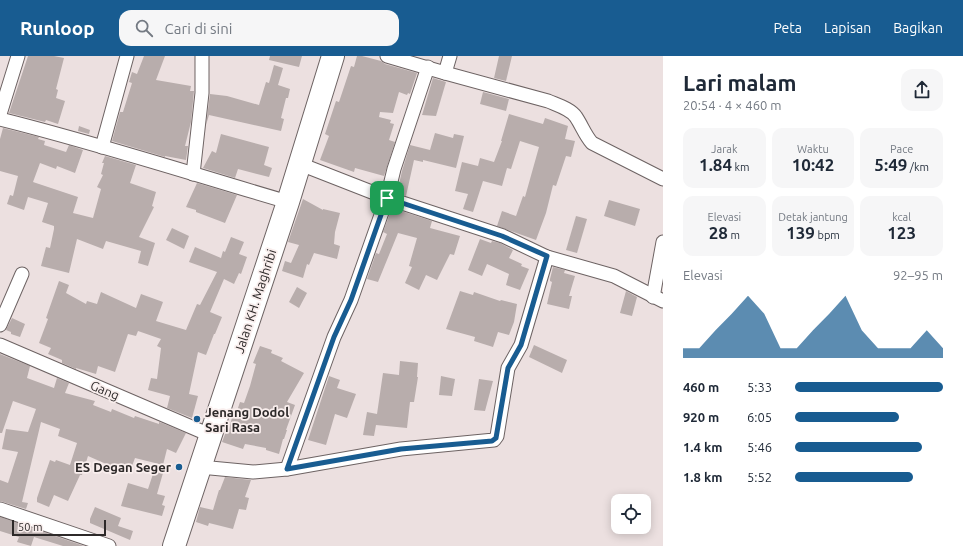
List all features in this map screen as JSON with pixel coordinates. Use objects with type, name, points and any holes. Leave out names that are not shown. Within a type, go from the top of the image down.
[{"type":"highway","name":"Jalan KH. Maghribi","points":[[174,546],[288,202],[333,56]]},
{"type":"street","points":[[0,114],[4,87],[18,56]]},
{"type":"street","points":[[102,147],[127,56]]},
{"type":"street","points":[[193,174],[202,93],[202,56]]},
{"type":"street","points":[[387,56],[548,101],[560,106],[573,113],[586,137],[592,143],[663,179]]},
{"type":"street","points":[[445,73],[450,56]]},
{"type":"street","points":[[287,469],[334,337],[351,300],[387,198],[394,169],[428,67]]},
{"type":"street","points":[[0,119],[140,157],[288,202]]},
{"type":"street","points":[[300,164],[387,198],[502,236],[547,256],[614,276],[658,299],[663,242]]},
{"type":"street","points":[[200,467],[253,472],[287,469],[401,449],[492,441],[496,439],[508,368],[521,345],[547,256]]},
{"type":"street","points":[[0,325],[22,274]]},
{"type":"street","name":"Gang","points":[[0,345],[210,435]]},
{"type":"street","points":[[0,509],[109,546]]},
{"type":"building","points":[[28,56],[54,56],[64,58],[56,89],[58,90],[56,98],[65,101],[58,124],[46,120],[45,122],[9,113]]},
{"type":"building","points":[[144,56],[165,56],[156,80],[191,86],[190,91],[194,91],[191,122],[185,146],[188,146],[186,160],[165,157],[112,141],[120,112],[123,112],[132,83],[129,82],[132,72],[137,74]]},
{"type":"building","points":[[270,56],[302,56],[299,67],[269,60]]},
{"type":"building","points":[[357,56],[381,61],[385,64],[417,73],[410,94],[408,93],[407,95],[399,92],[393,113],[380,112],[379,117],[391,120],[390,123],[394,124],[389,140],[395,142],[384,176],[355,168],[354,172],[320,160],[329,136],[325,134],[336,101],[339,102],[351,66],[354,67]]},
{"type":"building","points":[[499,56],[512,56],[506,81],[494,78]]},
{"type":"building","points":[[274,65],[283,68],[278,85],[290,89],[281,118],[284,119],[281,131],[209,115],[206,125],[210,94],[227,96],[259,105],[266,82],[269,83]]},
{"type":"building","points":[[433,78],[446,82],[436,116],[422,115]]},
{"type":"building","points":[[483,92],[509,99],[506,111],[480,104]]},
{"type":"building","points":[[509,114],[543,124],[545,118],[568,126],[565,139],[575,141],[571,157],[566,156],[556,186],[553,185],[546,213],[536,240],[497,226],[502,211],[516,216],[523,196],[525,197],[539,147],[520,141],[511,169],[507,168],[502,186],[483,181],[473,212],[463,209],[468,194],[455,191],[462,162],[478,166],[480,158],[494,162],[502,141]]},
{"type":"building","points":[[79,126],[90,130],[89,134],[78,131]]},
{"type":"building","points":[[3,128],[39,137],[38,139],[45,141],[44,145],[66,152],[69,145],[83,150],[75,173],[57,166],[56,169],[40,163],[33,182],[78,197],[73,213],[93,218],[101,189],[97,187],[103,175],[101,174],[104,163],[102,163],[105,156],[136,165],[130,183],[156,192],[152,206],[154,207],[139,237],[155,243],[148,266],[138,263],[141,251],[106,241],[103,249],[77,239],[69,273],[41,266],[46,247],[50,248],[54,229],[54,226],[42,222],[48,203],[28,197],[24,210],[7,204],[10,195],[13,196],[18,176],[0,171],[0,139]]},
{"type":"building","points":[[435,133],[453,138],[454,134],[464,136],[456,168],[423,160],[423,162],[414,160],[406,196],[397,193],[410,145],[430,150]]},
{"type":"building","points":[[221,134],[269,147],[264,165],[272,168],[269,177],[238,169],[235,178],[203,168],[212,151],[216,153]]},
{"type":"building","points":[[197,183],[237,195],[225,223],[186,207]]},
{"type":"building","points":[[303,199],[323,210],[340,213],[335,232],[334,244],[340,246],[337,259],[314,253],[309,265],[307,264],[303,278],[282,271],[285,261],[291,263],[299,245],[288,242]]},
{"type":"building","points":[[609,200],[640,209],[635,226],[604,216]]},
{"type":"building","points":[[392,208],[432,221],[430,228],[460,236],[454,255],[450,254],[437,280],[426,275],[419,290],[405,283],[412,267],[409,266],[417,238],[398,233],[378,282],[367,279],[376,253],[379,254],[387,234],[383,232]]},
{"type":"building","points":[[576,216],[587,219],[577,253],[566,250]]},
{"type":"building","points":[[172,228],[189,236],[184,249],[166,240]]},
{"type":"building","points":[[231,237],[244,242],[239,254],[247,257],[241,274],[239,273],[234,284],[224,279],[210,312],[222,317],[206,355],[198,352],[189,394],[198,396],[192,418],[167,408],[170,396],[148,390],[151,378],[157,379],[161,348],[157,346],[161,339],[138,331],[136,336],[128,334],[115,372],[98,366],[96,374],[76,369],[62,363],[62,360],[48,354],[51,348],[39,343],[59,281],[69,285],[66,293],[86,304],[87,301],[97,304],[101,292],[136,308],[141,294],[163,302],[156,321],[186,330],[197,304],[200,305],[217,272],[189,262],[195,247],[221,258],[223,251],[225,252]]},
{"type":"building","points":[[480,239],[491,243],[492,241],[500,243],[513,250],[509,258],[522,264],[521,266],[529,269],[520,290],[506,285],[509,274],[487,264],[482,276],[468,270]]},
{"type":"building","points":[[553,267],[565,270],[564,273],[575,276],[569,296],[572,296],[569,309],[547,304],[552,282],[550,279]]},
{"type":"building","points":[[297,287],[307,293],[299,308],[289,302]]},
{"type":"building","points":[[460,291],[473,295],[474,292],[500,301],[517,304],[514,322],[509,335],[498,332],[493,347],[474,341],[475,337],[446,329]]},
{"type":"building","points":[[626,291],[637,297],[632,316],[620,313]]},
{"type":"building","points":[[12,318],[25,324],[20,337],[11,334],[11,332],[6,330]]},
{"type":"building","points":[[534,345],[567,360],[562,373],[529,357]]},
{"type":"building","points":[[260,346],[272,350],[271,353],[283,358],[281,361],[304,373],[287,402],[295,405],[279,454],[266,450],[266,448],[245,444],[243,449],[222,442],[227,429],[229,430],[233,413],[236,414],[240,402],[244,403],[256,364],[253,363]]},
{"type":"building","points":[[0,354],[30,366],[27,378],[54,388],[57,378],[69,383],[65,393],[95,401],[93,405],[111,412],[112,409],[134,418],[135,416],[159,424],[159,422],[186,433],[176,453],[167,449],[163,465],[135,458],[129,474],[88,456],[82,475],[80,475],[68,501],[54,495],[49,507],[37,502],[37,498],[50,460],[55,462],[56,460],[70,465],[77,443],[58,436],[60,429],[41,422],[22,502],[28,503],[26,509],[0,501],[0,480],[8,483],[18,452],[2,449],[6,429],[28,432],[36,409],[13,401],[2,433],[0,433]]},
{"type":"building","points":[[400,361],[418,363],[418,377],[414,402],[410,402],[407,428],[376,425],[374,436],[363,435],[367,412],[377,414],[383,373],[399,375]]},
{"type":"building","points":[[329,376],[340,380],[337,388],[356,394],[347,418],[335,414],[326,445],[308,440]]},
{"type":"building","points":[[441,376],[455,379],[452,396],[439,395]]},
{"type":"building","points":[[479,379],[493,381],[485,411],[474,410]]},
{"type":"building","points":[[154,471],[163,473],[157,494],[165,496],[162,505],[165,506],[162,516],[121,506],[128,483],[148,489]]},
{"type":"building","points":[[225,477],[251,480],[245,497],[249,498],[246,510],[239,509],[233,529],[209,523],[208,526],[196,522],[200,507],[213,510]]},
{"type":"building","points":[[95,507],[121,518],[118,526],[133,531],[130,540],[90,523]]},
{"type":"building","points":[[0,517],[84,546],[63,546],[34,537],[31,546],[17,542],[19,537],[0,531]]},
{"type":"place","name":"Jenang Dodol Sari Rasa","points":[[197,419]]},
{"type":"place","name":"ES Degan Seger","points":[[179,467]]},
{"type":"route","points":[[387,198],[502,236],[547,256],[528,325],[521,345],[508,368],[496,439],[492,441],[401,449],[287,469],[334,337],[351,300],[387,198]]}]
